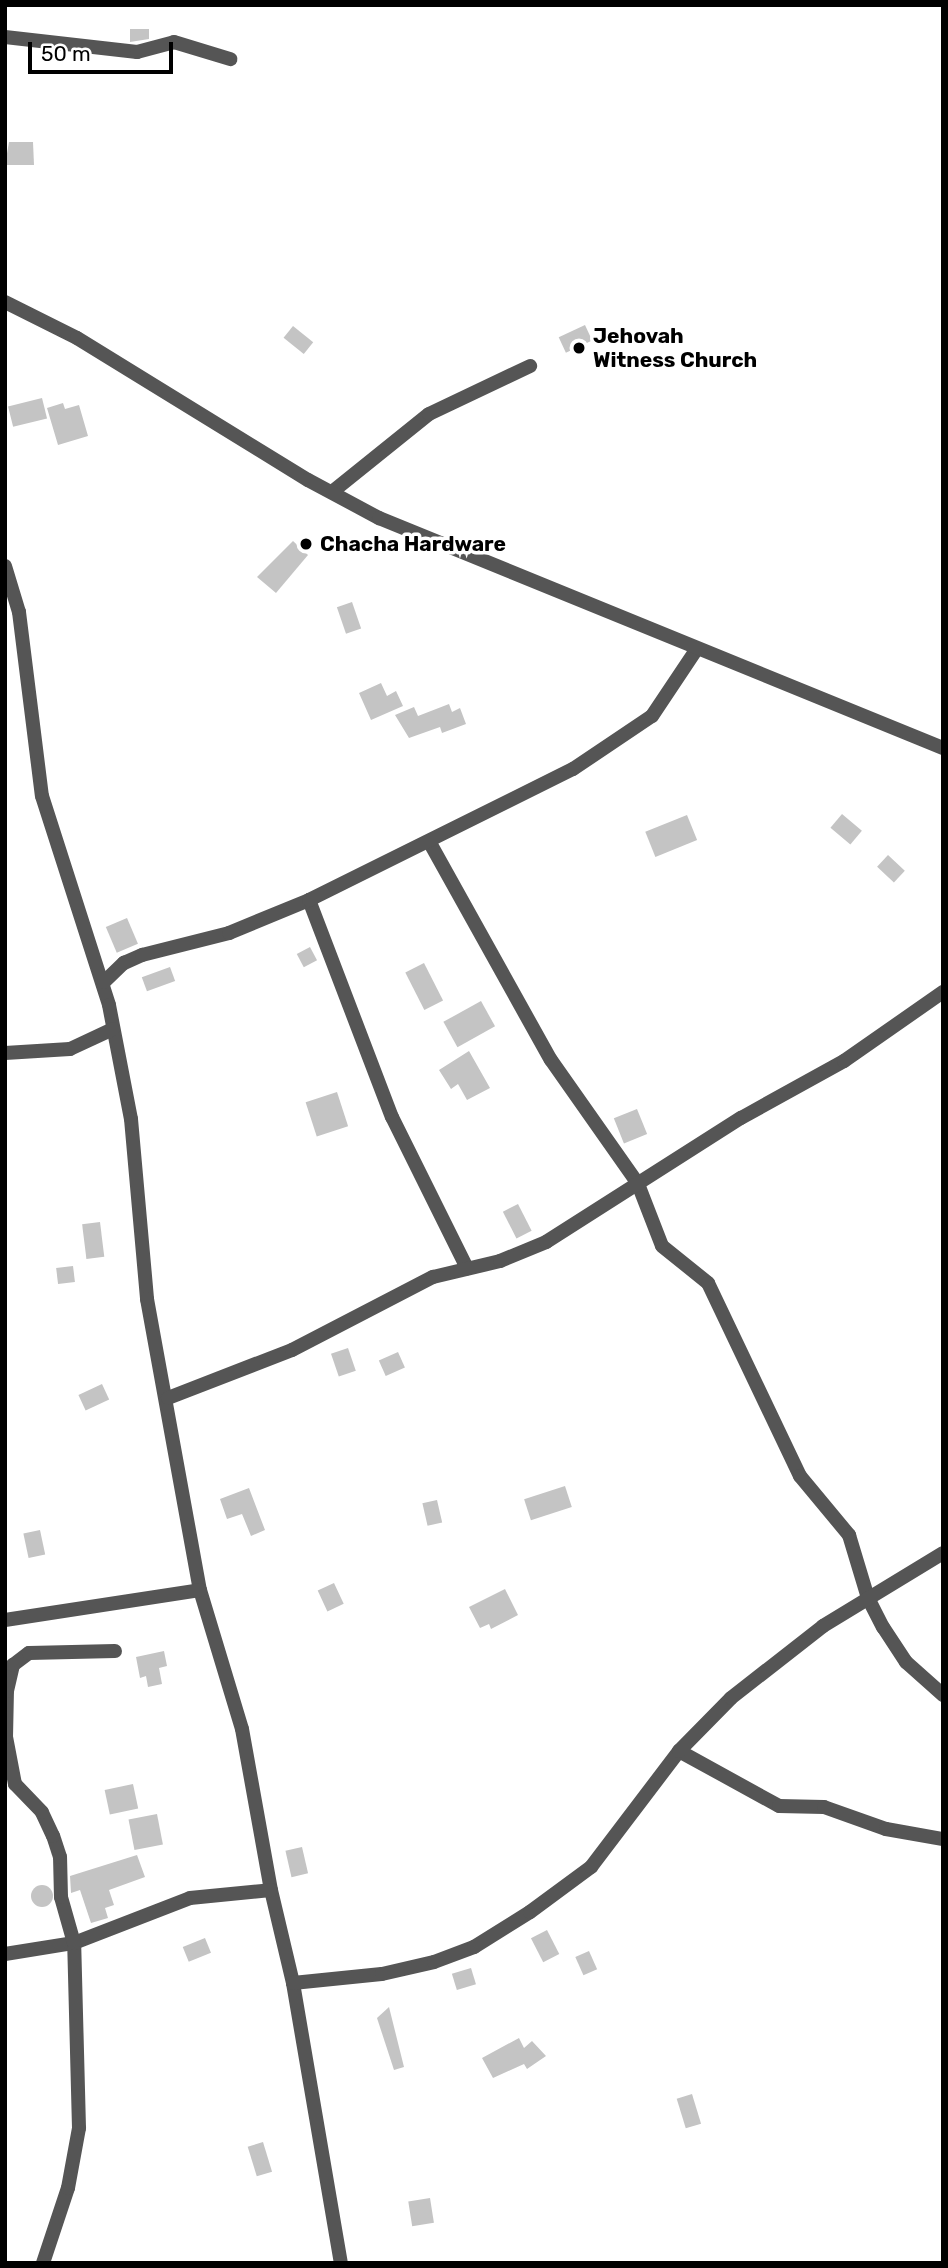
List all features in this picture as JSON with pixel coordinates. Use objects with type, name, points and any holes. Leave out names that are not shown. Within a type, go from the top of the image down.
[{"type":"street","points":[[5,37],[136,52],[174,42],[230,59]]},
{"type":"street","points":[[5,302],[77,338],[379,518],[696,650],[943,748]]},
{"type":"street","points":[[332,492],[429,414],[530,366]]},
{"type":"street","points":[[5,566],[19,612],[42,796],[104,982],[131,1119],[147,1299],[168,1398],[200,1590],[243,1729],[271,1890],[293,1983],[341,2263]]},
{"type":"street","points":[[104,982],[124,963],[142,955],[229,933],[309,900],[430,843],[625,738],[667,698],[696,650]]},
{"type":"street","points":[[430,843],[551,1060],[638,1184],[663,1246],[708,1283],[800,1476],[849,1535],[868,1598],[906,1662],[943,1695]]},
{"type":"street","points":[[309,900],[392,1117],[467,1268]]},
{"type":"street","points":[[168,1398],[292,1350],[414,1286],[467,1268],[500,1261],[546,1242],[741,1118],[844,1061],[943,992]]},
{"type":"street","points":[[5,1053],[70,1049],[113,1029]]},
{"type":"street","points":[[293,1983],[411,1968],[474,1947],[591,1867],[679,1751],[731,1698],[823,1626],[943,1553]]},
{"type":"street","points":[[5,1620],[200,1590]]},
{"type":"street","points":[[43,2263],[68,2188],[79,2127],[74,1943],[61,1897],[61,1866],[53,1836],[42,1812],[15,1784],[6,1737],[9,1679],[13,1665],[29,1653],[115,1651]]},
{"type":"street","points":[[679,1751],[779,1806],[824,1807],[897,1832],[943,1839]]},
{"type":"street","points":[[5,1954],[74,1943],[190,1898],[271,1890]]},
{"type":"building","points":[[130,29],[149,29],[149,39],[130,42]]},
{"type":"building","points":[[9,142],[33,142],[34,165],[5,165]]},
{"type":"building","points":[[585,325],[592,340],[566,353],[559,337]]},
{"type":"building","points":[[293,326],[313,342],[304,354],[284,338]]},
{"type":"building","points":[[42,398],[47,418],[13,427],[8,406]]},
{"type":"building","points":[[63,403],[65,409],[79,405],[88,436],[58,445],[47,408]]},
{"type":"building","points":[[293,541],[308,555],[276,593],[257,577]]},
{"type":"building","points":[[352,602],[361,628],[346,634],[337,607]]},
{"type":"building","points":[[381,683],[387,696],[396,691],[403,706],[371,720],[359,693]]},
{"type":"building","points":[[449,704],[452,712],[460,708],[466,724],[442,733],[440,727],[409,738],[395,715],[414,707],[418,716]]},
{"type":"building","points":[[842,814],[862,831],[850,845],[830,828]]},
{"type":"building","points":[[687,815],[697,840],[655,857],[645,832]]},
{"type":"building","points":[[888,855],[905,871],[894,882],[877,867]]},
{"type":"building","points":[[127,918],[138,944],[117,953],[106,927]]},
{"type":"building","points":[[310,947],[317,960],[304,967],[297,954]]},
{"type":"building","points":[[424,963],[443,1000],[424,1010],[405,973]]},
{"type":"building","points":[[170,967],[175,981],[147,991],[142,977]]},
{"type":"building","points":[[481,1001],[495,1026],[457,1047],[443,1022]]},
{"type":"building","points":[[469,1051],[490,1088],[467,1100],[458,1084],[451,1089],[439,1070]]},
{"type":"building","points":[[337,1092],[348,1126],[317,1136],[306,1102]]},
{"type":"building","points":[[637,1109],[647,1134],[624,1143],[614,1118]]},
{"type":"building","points":[[518,1204],[532,1231],[516,1238],[503,1212]]},
{"type":"building","points":[[100,1222],[104,1257],[86,1259],[82,1224]]},
{"type":"building","points":[[73,1266],[75,1282],[58,1284],[56,1268]]},
{"type":"building","points":[[348,1348],[356,1371],[339,1377],[331,1354]]},
{"type":"building","points":[[398,1352],[405,1368],[386,1376],[379,1361]]},
{"type":"building","points":[[102,1384],[109,1399],[86,1410],[78,1395]]},
{"type":"building","points":[[565,1486],[572,1507],[531,1520],[524,1499]]},
{"type":"building","points":[[249,1488],[265,1530],[251,1536],[242,1514],[227,1519],[220,1499]]},
{"type":"building","points":[[437,1500],[442,1522],[428,1526],[422,1503]]},
{"type":"building","points":[[40,1530],[45,1554],[29,1558],[23,1534]]},
{"type":"building","points":[[334,1583],[344,1604],[327,1611],[318,1591]]},
{"type":"building","points":[[505,1589],[518,1615],[491,1629],[489,1624],[480,1628],[469,1607]]},
{"type":"building","points":[[164,1651],[167,1666],[159,1668],[162,1684],[148,1687],[146,1676],[140,1678],[136,1657]]},
{"type":"building","points":[[133,1784],[138,1808],[110,1814],[105,1790]]},
{"type":"building","points":[[157,1814],[163,1844],[134,1850],[129,1820]]},
{"type":"building","points":[[302,1847],[308,1873],[292,1877],[285,1851]]},
{"type":"building","points":[[137,1855],[145,1877],[109,1890],[114,1905],[105,1908],[108,1918],[91,1923],[80,1890],[71,1893],[70,1876]]},
{"type":"building","points":[[42,1885],[50,1888],[53,1896],[50,1904],[42,1907],[34,1904],[31,1896],[34,1888]]},
{"type":"building","points":[[547,1930],[559,1954],[543,1962],[531,1938]]},
{"type":"building","points":[[205,1938],[211,1953],[189,1962],[183,1947]]},
{"type":"building","points":[[589,1951],[597,1969],[583,1975],[575,1957]]},
{"type":"building","points":[[471,1968],[476,1984],[457,1990],[452,1974]]},
{"type":"building","points":[[389,2007],[404,2067],[394,2070],[377,2018]]},
{"type":"building","points":[[519,2038],[524,2048],[532,2041],[546,2056],[527,2069],[524,2064],[493,2078],[482,2058]]},
{"type":"building","points":[[692,2094],[701,2124],[686,2128],[677,2099]]},
{"type":"building","points":[[263,2142],[272,2172],[257,2176],[248,2147]]},
{"type":"building","points":[[430,2198],[434,2223],[412,2226],[408,2201]]},
{"type":"place","name":"Jehovah Witness Church","points":[[579,348]]},
{"type":"place","name":"Chacha Hardware","points":[[306,544]]}]
